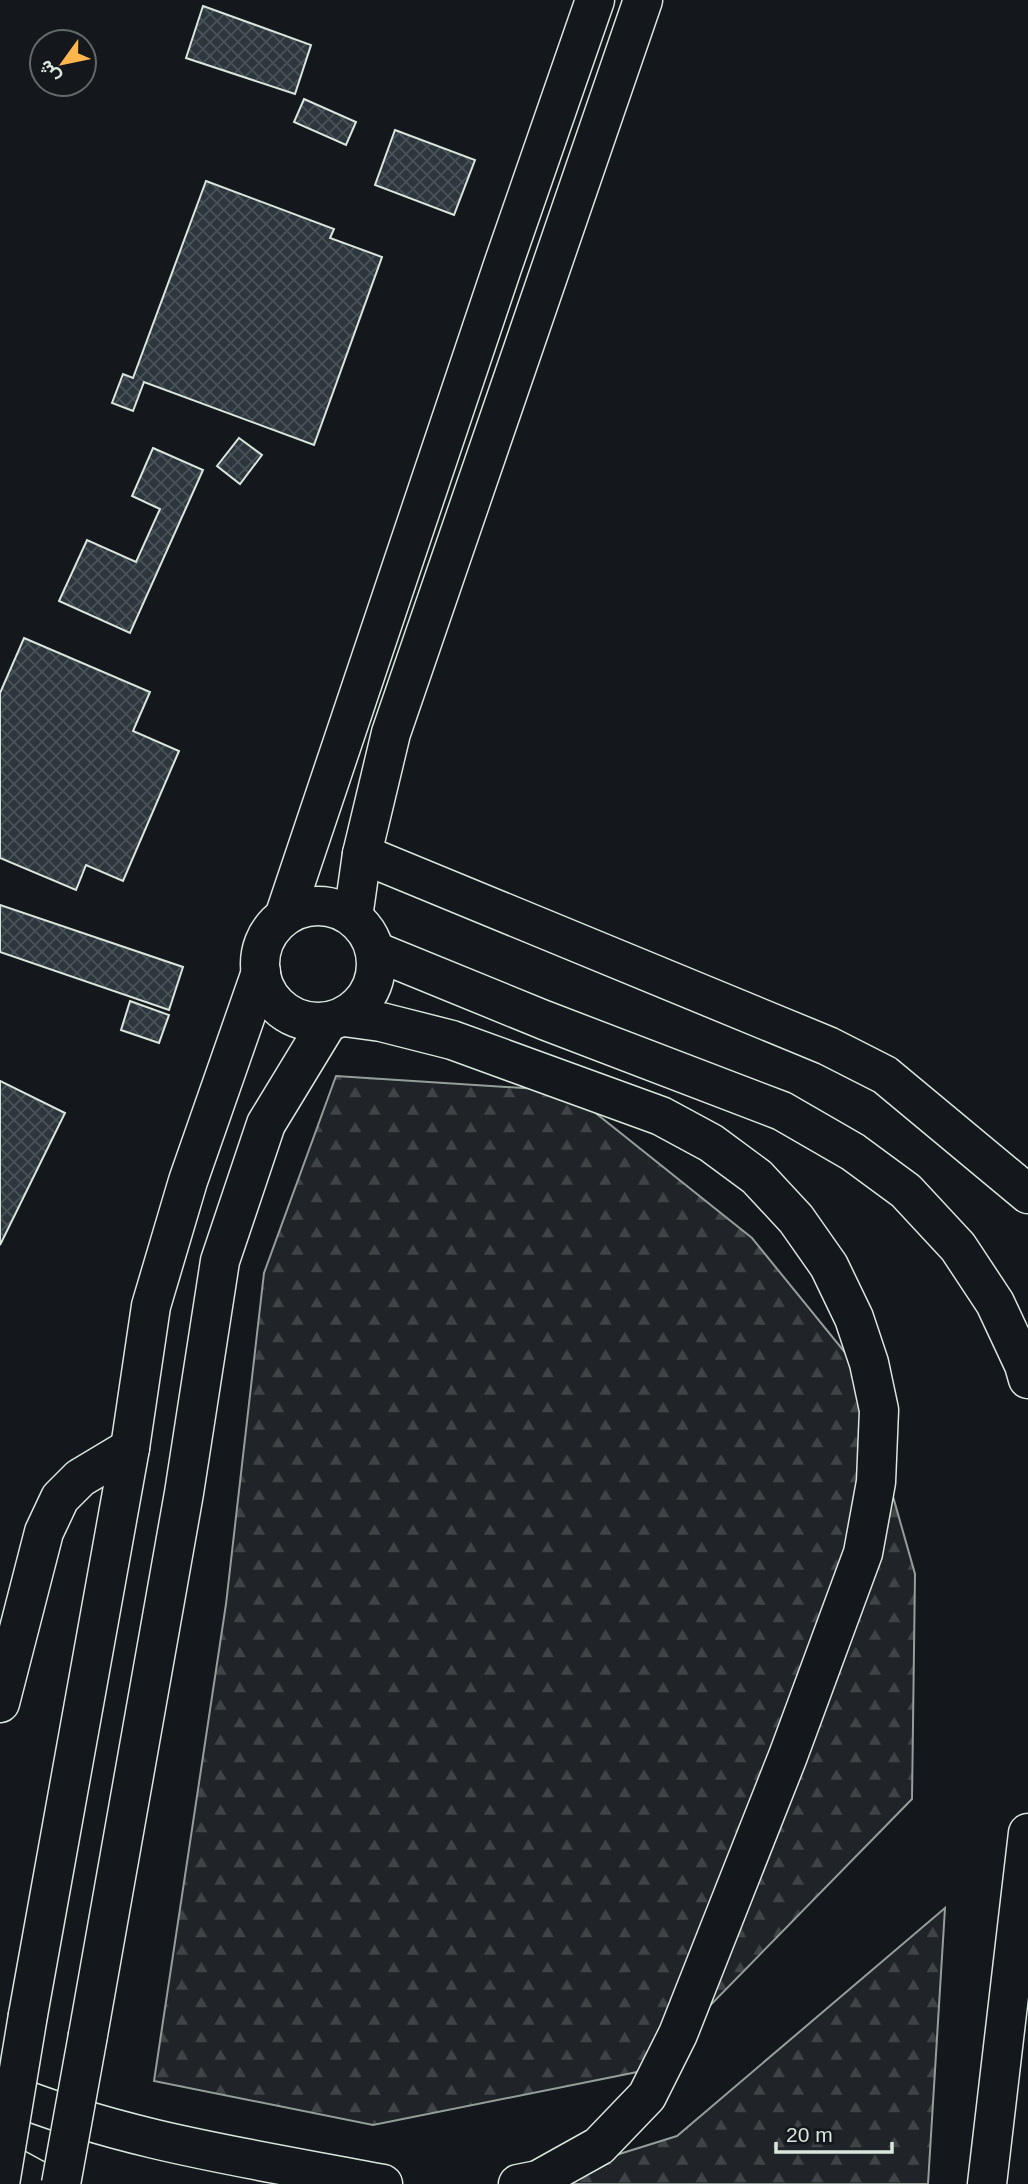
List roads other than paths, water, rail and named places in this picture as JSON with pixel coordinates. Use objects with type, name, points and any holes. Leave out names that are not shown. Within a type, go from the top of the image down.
[{"type":"main road","points":[[284,917],[595,0]]},
{"type":"main road","points":[[353,917],[362,854],[391,733],[643,0]]},
{"type":"main road","points":[[362,854],[828,1046],[885,1074],[1028,1194]]},
{"type":"main road","points":[[61,2184],[182,1506],[220,1261],[266,1124],[336,1019],[360,1006],[371,989],[376,970],[375,951],[367,932],[353,917],[337,909],[318,906],[300,908],[284,917],[272,928],[265,941],[261,972],[266,990],[276,1005],[291,1016],[309,1022],[336,1019],[381,1022],[452,1040],[661,1116],[712,1143],[757,1177],[796,1219],[829,1266],[854,1318],[869,1363],[879,1410],[876,1482],[863,1553],[788,1756],[678,2034],[647,2096],[599,2146],[538,2180],[518,2184]]},
{"type":"main road","points":[[375,951],[544,1020],[782,1111],[853,1152],[906,1191],[958,1247],[995,1303],[1028,1379]]},
{"type":"main road","points":[[0,2184],[130,1448],[151,1306],[188,1181],[261,972]]},
{"type":"main road","points":[[0,1703],[44,1532],[60,1498],[80,1478],[130,1448]]},
{"type":"main road","points":[[987,2184],[1028,1833]]},
{"type":"main road","points":[[0,2090],[90,2123],[149,2138],[383,2184]]},
{"type":"main road","points":[[0,2160],[44,2184]]}]
